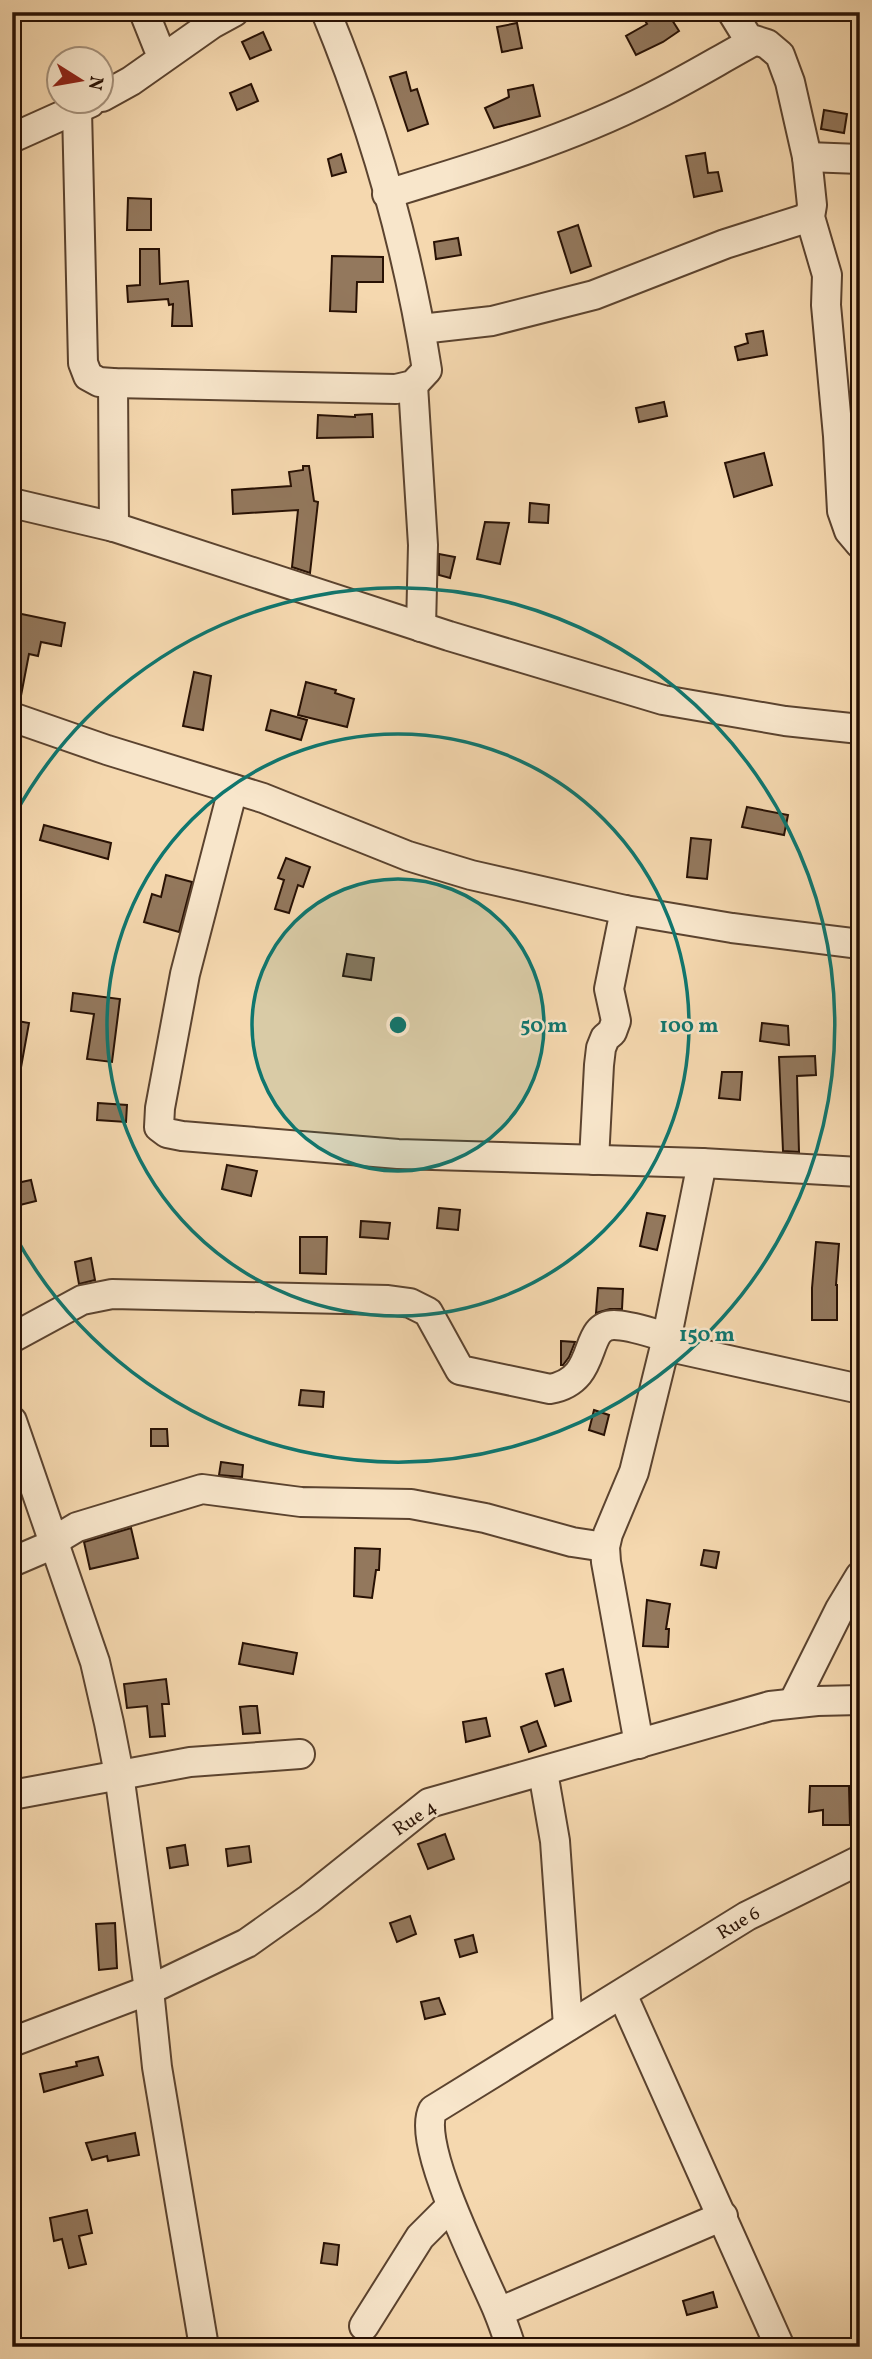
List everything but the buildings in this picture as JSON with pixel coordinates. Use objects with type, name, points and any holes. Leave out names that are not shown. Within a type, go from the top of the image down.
[{"type":"street","points":[[144,12],[158,47],[166,54]]},
{"type":"street","points":[[116,88],[154,66],[166,54],[212,23],[234,12]]},
{"type":"street","points":[[90,116],[83,363],[88,376],[99,382],[113,383],[337,390],[396,389],[414,385],[427,370],[401,239],[361,104],[326,12]]},
{"type":"street","points":[[732,12],[744,34],[773,48],[785,63],[807,157],[812,205],[810,217],[827,275],[826,305],[842,511],[849,531],[860,544]]},
{"type":"street","points":[[387,194],[484,165],[582,129],[649,99],[754,41]]},
{"type":"street","points":[[12,138],[61,116]]},
{"type":"street","points":[[807,157],[860,159]]},
{"type":"street","points":[[421,329],[492,321],[601,293],[725,244],[810,217]]},
{"type":"street","points":[[113,383],[114,527]]},
{"type":"street","points":[[414,385],[423,545],[421,627]]},
{"type":"street","points":[[12,503],[114,527],[421,627],[663,700],[785,721],[860,730]]},
{"type":"street","points":[[12,717],[107,750],[263,798],[408,856],[471,875],[625,909],[732,928],[860,944]]},
{"type":"street","points":[[233,789],[185,974],[160,1108],[159,1127],[163,1132],[182,1136],[398,1154],[702,1163],[860,1172]]},
{"type":"street","points":[[594,1160],[601,1048],[616,1021],[609,989],[625,909]]},
{"type":"street","points":[[639,1744],[605,1547],[634,1472],[666,1341],[702,1163]]},
{"type":"street","points":[[12,1338],[82,1300],[111,1294],[388,1300],[410,1303],[428,1312],[460,1370],[550,1389],[563,1387],[584,1367],[597,1331],[602,1327],[614,1325],[666,1341],[860,1390]]},
{"type":"street","points":[[12,1420],[95,1662],[119,1774],[158,2067],[204,2347]]},
{"type":"street","points":[[12,1562],[54,1544],[77,1527],[202,1489],[302,1502],[411,1504],[485,1518],[572,1542],[605,1547]]},
{"type":"street","points":[[793,1703],[840,1609],[860,1576]]},
{"type":"street","name":"Rue 4","points":[[12,2042],[149,1990],[247,1943],[429,1803],[760,1709],[793,1703],[860,1700]]},
{"type":"street","points":[[12,1795],[190,1762],[300,1754]]},
{"type":"street","points":[[543,1772],[555,1841],[568,2026]]},
{"type":"street","name":"Rue 6","points":[[511,2347],[499,2312],[451,2206],[429,2134],[429,2120],[433,2110],[747,1916],[860,1860]]},
{"type":"street","points":[[622,1994],[780,2347]]},
{"type":"street","points":[[364,2326],[420,2237],[451,2206]]},
{"type":"street","points":[[499,2312],[723,2216]]}]
